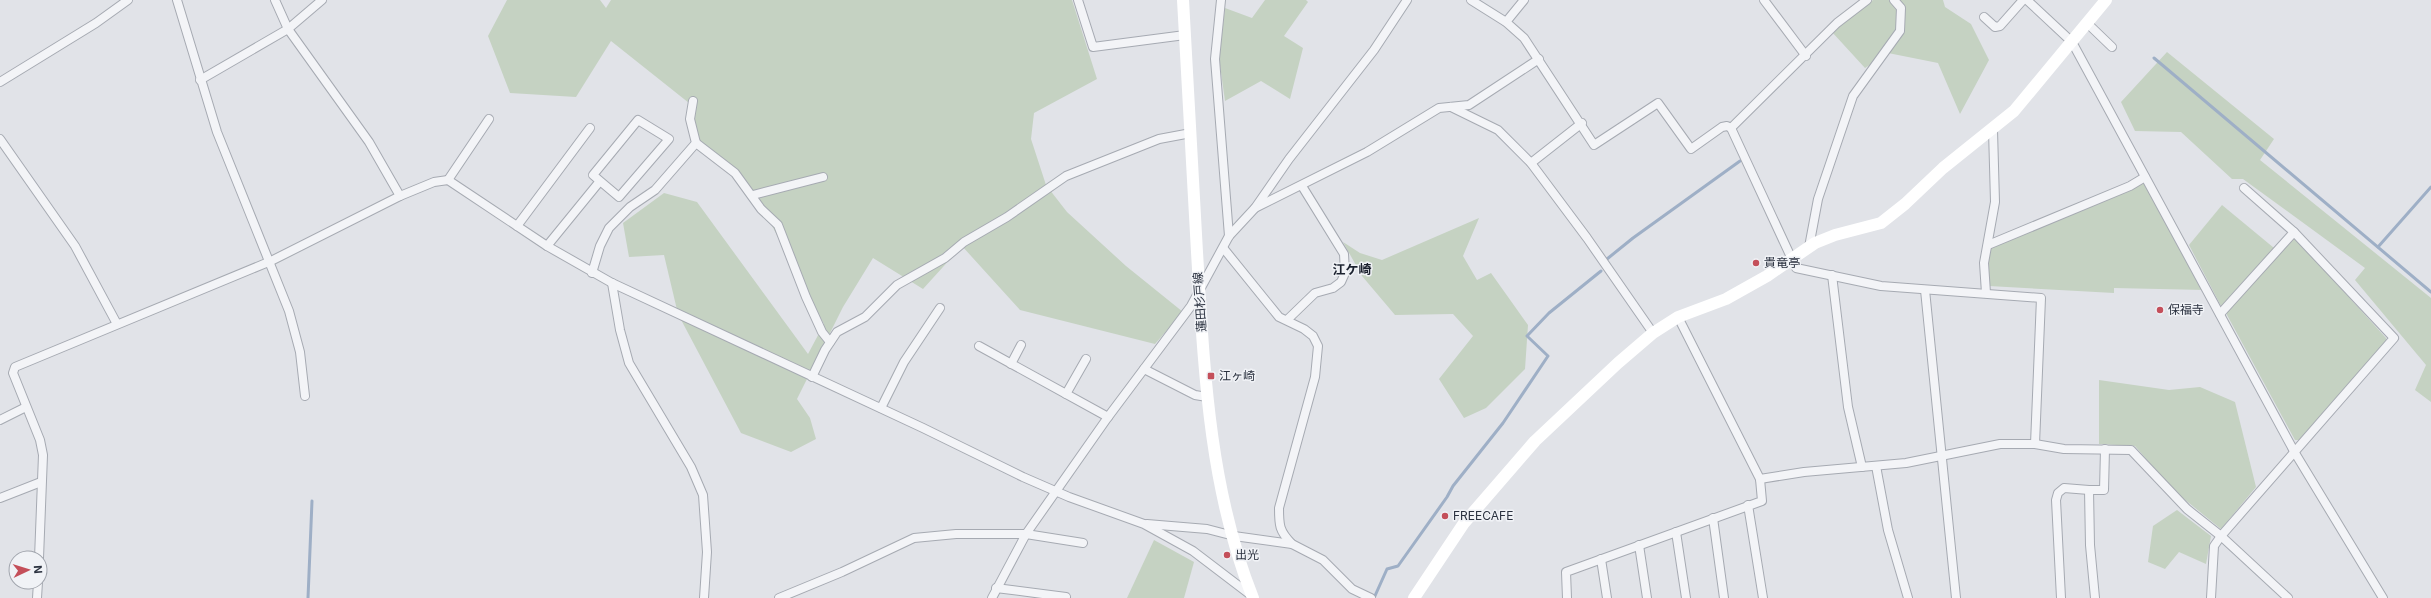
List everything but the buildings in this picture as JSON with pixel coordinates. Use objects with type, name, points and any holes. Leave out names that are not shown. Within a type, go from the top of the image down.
[{"type":"street","points":[[0,82],[96,23],[128,0]]},
{"type":"street","points":[[177,0],[217,132],[271,261],[289,311],[300,352],[305,396]]},
{"type":"street","points":[[275,0],[288,29],[368,142],[400,196]]},
{"type":"street","points":[[200,80],[288,29],[322,0]]},
{"type":"street","points":[[1078,0],[1093,46],[1185,34]]},
{"type":"street","name":"蓮田杉戸線","points":[[1183,0],[1199,292],[1207,397],[1216,464],[1234,536],[1252,597]]},
{"type":"street","points":[[1221,0],[1215,59],[1229,236]]},
{"type":"street","points":[[992,598],[1026,534],[1055,490],[1199,292],[1224,249],[1229,236],[1255,208],[1289,159],[1374,50],[1407,0]]},
{"type":"street","points":[[1472,0],[1506,22],[1524,38],[1582,123],[1594,145],[1658,103],[1691,149],[1722,127],[1727,126],[1732,128],[1796,268],[1882,286],[2042,298],[2035,444]]},
{"type":"street","points":[[1506,22],[1524,0]]},
{"type":"street","points":[[1764,0],[1806,56]]},
{"type":"street","points":[[1732,128],[1806,56],[1837,23],[1867,0]]},
{"type":"street","points":[[1809,247],[1818,199],[1853,96],[1900,31],[1901,8],[1894,0]]},
{"type":"street","points":[[1984,17],[1995,27],[2000,26],[2023,0]]},
{"type":"street","points":[[2027,0],[2072,42],[2295,453],[2383,598]]},
{"type":"street","points":[[1414,598],[1464,523],[1535,441],[1618,362],[1654,333],[1678,317],[1726,299],[1767,276],[1809,247],[1835,235],[1881,223],[1905,204],[1943,168],[1993,130],[2014,111],[2106,0]]},
{"type":"street","points":[[2089,20],[2112,47]]},
{"type":"street","points":[[1255,208],[1302,186],[1367,152],[1439,108],[1469,105],[1539,59]]},
{"type":"street","points":[[693,101],[690,119],[696,143],[735,173],[753,195],[762,209],[781,231],[822,332],[830,342]]},
{"type":"street","points":[[1451,107],[1498,130],[1531,163],[1587,238],[1654,333]]},
{"type":"street","points":[[448,180],[489,119]]},
{"type":"street","points":[[638,120],[669,139],[619,197],[600,181],[593,175],[638,120]]},
{"type":"street","points":[[1531,163],[1582,123]]},
{"type":"street","points":[[517,226],[590,128]]},
{"type":"street","points":[[1986,293],[1984,263],[1995,202],[1993,130]]},
{"type":"street","points":[[812,377],[830,342],[837,332],[865,317],[897,285],[945,258],[964,242],[1007,217],[1066,176],[1159,139],[1191,133]]},
{"type":"street","points":[[0,139],[75,246],[117,324]]},
{"type":"street","points":[[592,273],[609,228],[630,207],[655,190],[696,143]]},
{"type":"street","points":[[753,195],[823,177]]},
{"type":"street","points":[[1988,245],[2120,190],[2145,177]]},
{"type":"street","points":[[39,550],[43,455],[40,440],[13,373],[15,367],[271,261],[400,196],[434,182],[448,180],[547,246],[612,284],[1055,490],[1144,524],[1193,551],[1252,597]]},
{"type":"street","points":[[547,246],[600,181]]},
{"type":"street","points":[[1286,320],[1315,293],[1333,288],[1341,282],[1345,273],[1344,254],[1302,186]]},
{"type":"street","points":[[2211,598],[2214,546],[2221,536],[2394,338],[2294,232],[2244,188]]},
{"type":"street","points":[[2220,314],[2294,232]]},
{"type":"street","points":[[1224,249],[1279,317],[1313,336],[1318,346],[1315,377],[1279,508],[1279,523],[1282,534],[1292,544],[1323,560],[1352,589],[1371,598]]},
{"type":"street","points":[[1832,275],[1848,407],[1862,467]]},
{"type":"street","points":[[612,284],[620,330],[629,363],[691,467],[702,496],[707,552],[704,598]]},
{"type":"street","points":[[1925,290],[1956,598]]},
{"type":"street","points":[[881,408],[904,362],[940,308]]},
{"type":"street","points":[[1567,598],[1566,572],[1762,501],[1760,479],[1678,317]]},
{"type":"street","points":[[1011,364],[1021,345]]},
{"type":"street","points":[[979,346],[1108,418]]},
{"type":"street","points":[[1066,394],[1086,359]]},
{"type":"street","points":[[1144,369],[1195,395],[1207,397]]},
{"type":"street","points":[[0,420],[26,407]]},
{"type":"street","points":[[1760,479],[1804,472],[1906,463],[2000,444],[2035,444],[2064,449],[2131,450],[2179,501],[2221,536],[2288,598]]},
{"type":"street","points":[[2061,598],[2056,500],[2058,493],[2064,488],[2104,490],[2105,449]]},
{"type":"street","points":[[1876,466],[1888,530],[1908,598]]},
{"type":"street","points":[[0,498],[41,482]]},
{"type":"street","points":[[2090,490],[2090,545],[2095,598]]},
{"type":"street","points":[[1748,505],[1763,598]]},
{"type":"street","points":[[1713,518],[1724,598]]},
{"type":"street","points":[[1144,524],[1207,529],[1234,536],[1292,544]]},
{"type":"street","points":[[1676,532],[1686,598]]},
{"type":"street","points":[[779,598],[842,572],[914,538],[956,534],[1026,534],[1083,544]]},
{"type":"street","points":[[1639,545],[1647,598]]},
{"type":"street","points":[[1601,559],[1607,598]]},
{"type":"street","points":[[996,588],[1066,597]]},
{"type":"green space","points":[[507,0],[600,0],[606,8],[611,0],[1072,0],[1097,79],[1034,113],[1031,139],[1046,185],[1067,212],[1126,266],[1183,312],[1155,344],[1020,310],[962,246],[923,289],[873,258],[843,307],[797,399],[810,418],[816,439],[791,452],[741,433],[678,314],[664,255],[629,257],[623,223],[664,193],[697,202],[808,354],[824,324],[753,190],[696,141],[689,103],[611,41],[576,97],[510,93],[488,36]]},
{"type":"green space","points":[[1265,0],[1306,0],[1308,2],[1284,36],[1303,48],[1290,99],[1261,81],[1225,101],[1219,58],[1225,8],[1252,18]]},
{"type":"green space","points":[[1873,0],[1943,0],[1945,7],[1971,24],[1989,60],[1960,114],[1938,63],[1888,53],[1865,68],[1832,32]]},
{"type":"green space","points":[[2167,52],[2274,139],[2260,160],[2431,298],[2431,402],[2415,390],[2426,365],[2355,280],[2365,268],[2243,179],[2232,179],[2181,132],[2135,131],[2121,102]]},
{"type":"green space","points":[[2145,183],[2205,290],[2114,288],[2114,293],[1989,286],[1989,247]]},
{"type":"green space","points":[[2222,205],[2274,248],[2224,306],[2221,306],[2189,245]]},
{"type":"green space","points":[[1479,218],[1463,256],[1477,280],[1491,273],[1528,325],[1525,369],[1486,408],[1464,418],[1439,379],[1473,336],[1453,314],[1395,315],[1362,276],[1343,242],[1360,253],[1382,260]]},
{"type":"green space","points":[[2291,239],[2296,239],[2386,338],[2387,342],[2299,440],[2295,440],[2227,315],[2227,312]]},
{"type":"green space","points":[[2099,380],[2169,390],[2200,387],[2235,402],[2256,487],[2221,529],[2173,490],[2135,446],[2099,444]]},
{"type":"green space","points":[[2177,510],[2211,536],[2206,564],[2179,552],[2165,569],[2148,562],[2153,526]]},
{"type":"green space","points":[[1154,540],[1194,562],[1184,598],[1127,598]]},
{"type":"waterway","points":[[2154,58],[2431,292]]},
{"type":"waterway","points":[[1607,259],[1633,238],[1740,161]]},
{"type":"waterway","points":[[2378,247],[2431,187]]},
{"type":"waterway","points":[[1374,598],[1387,569],[1398,566],[1447,497],[1453,486],[1503,423],[1548,356],[1527,336],[1549,313],[1601,271]]},
{"type":"waterway","points":[[308,598],[312,501]]},
{"type":"place","name":"貴竜亭","points":[[1756,263]]},
{"type":"place","name":"保福寺","points":[[2160,310]]},
{"type":"place","name":"江ヶ崎","points":[[1211,376]]},
{"type":"place","name":"FREECAFE","points":[[1445,516]]},
{"type":"place","name":"出光","points":[[1227,555]]},
{"type":"district","name":"江ケ崎","points":[[1352,269]]}]
